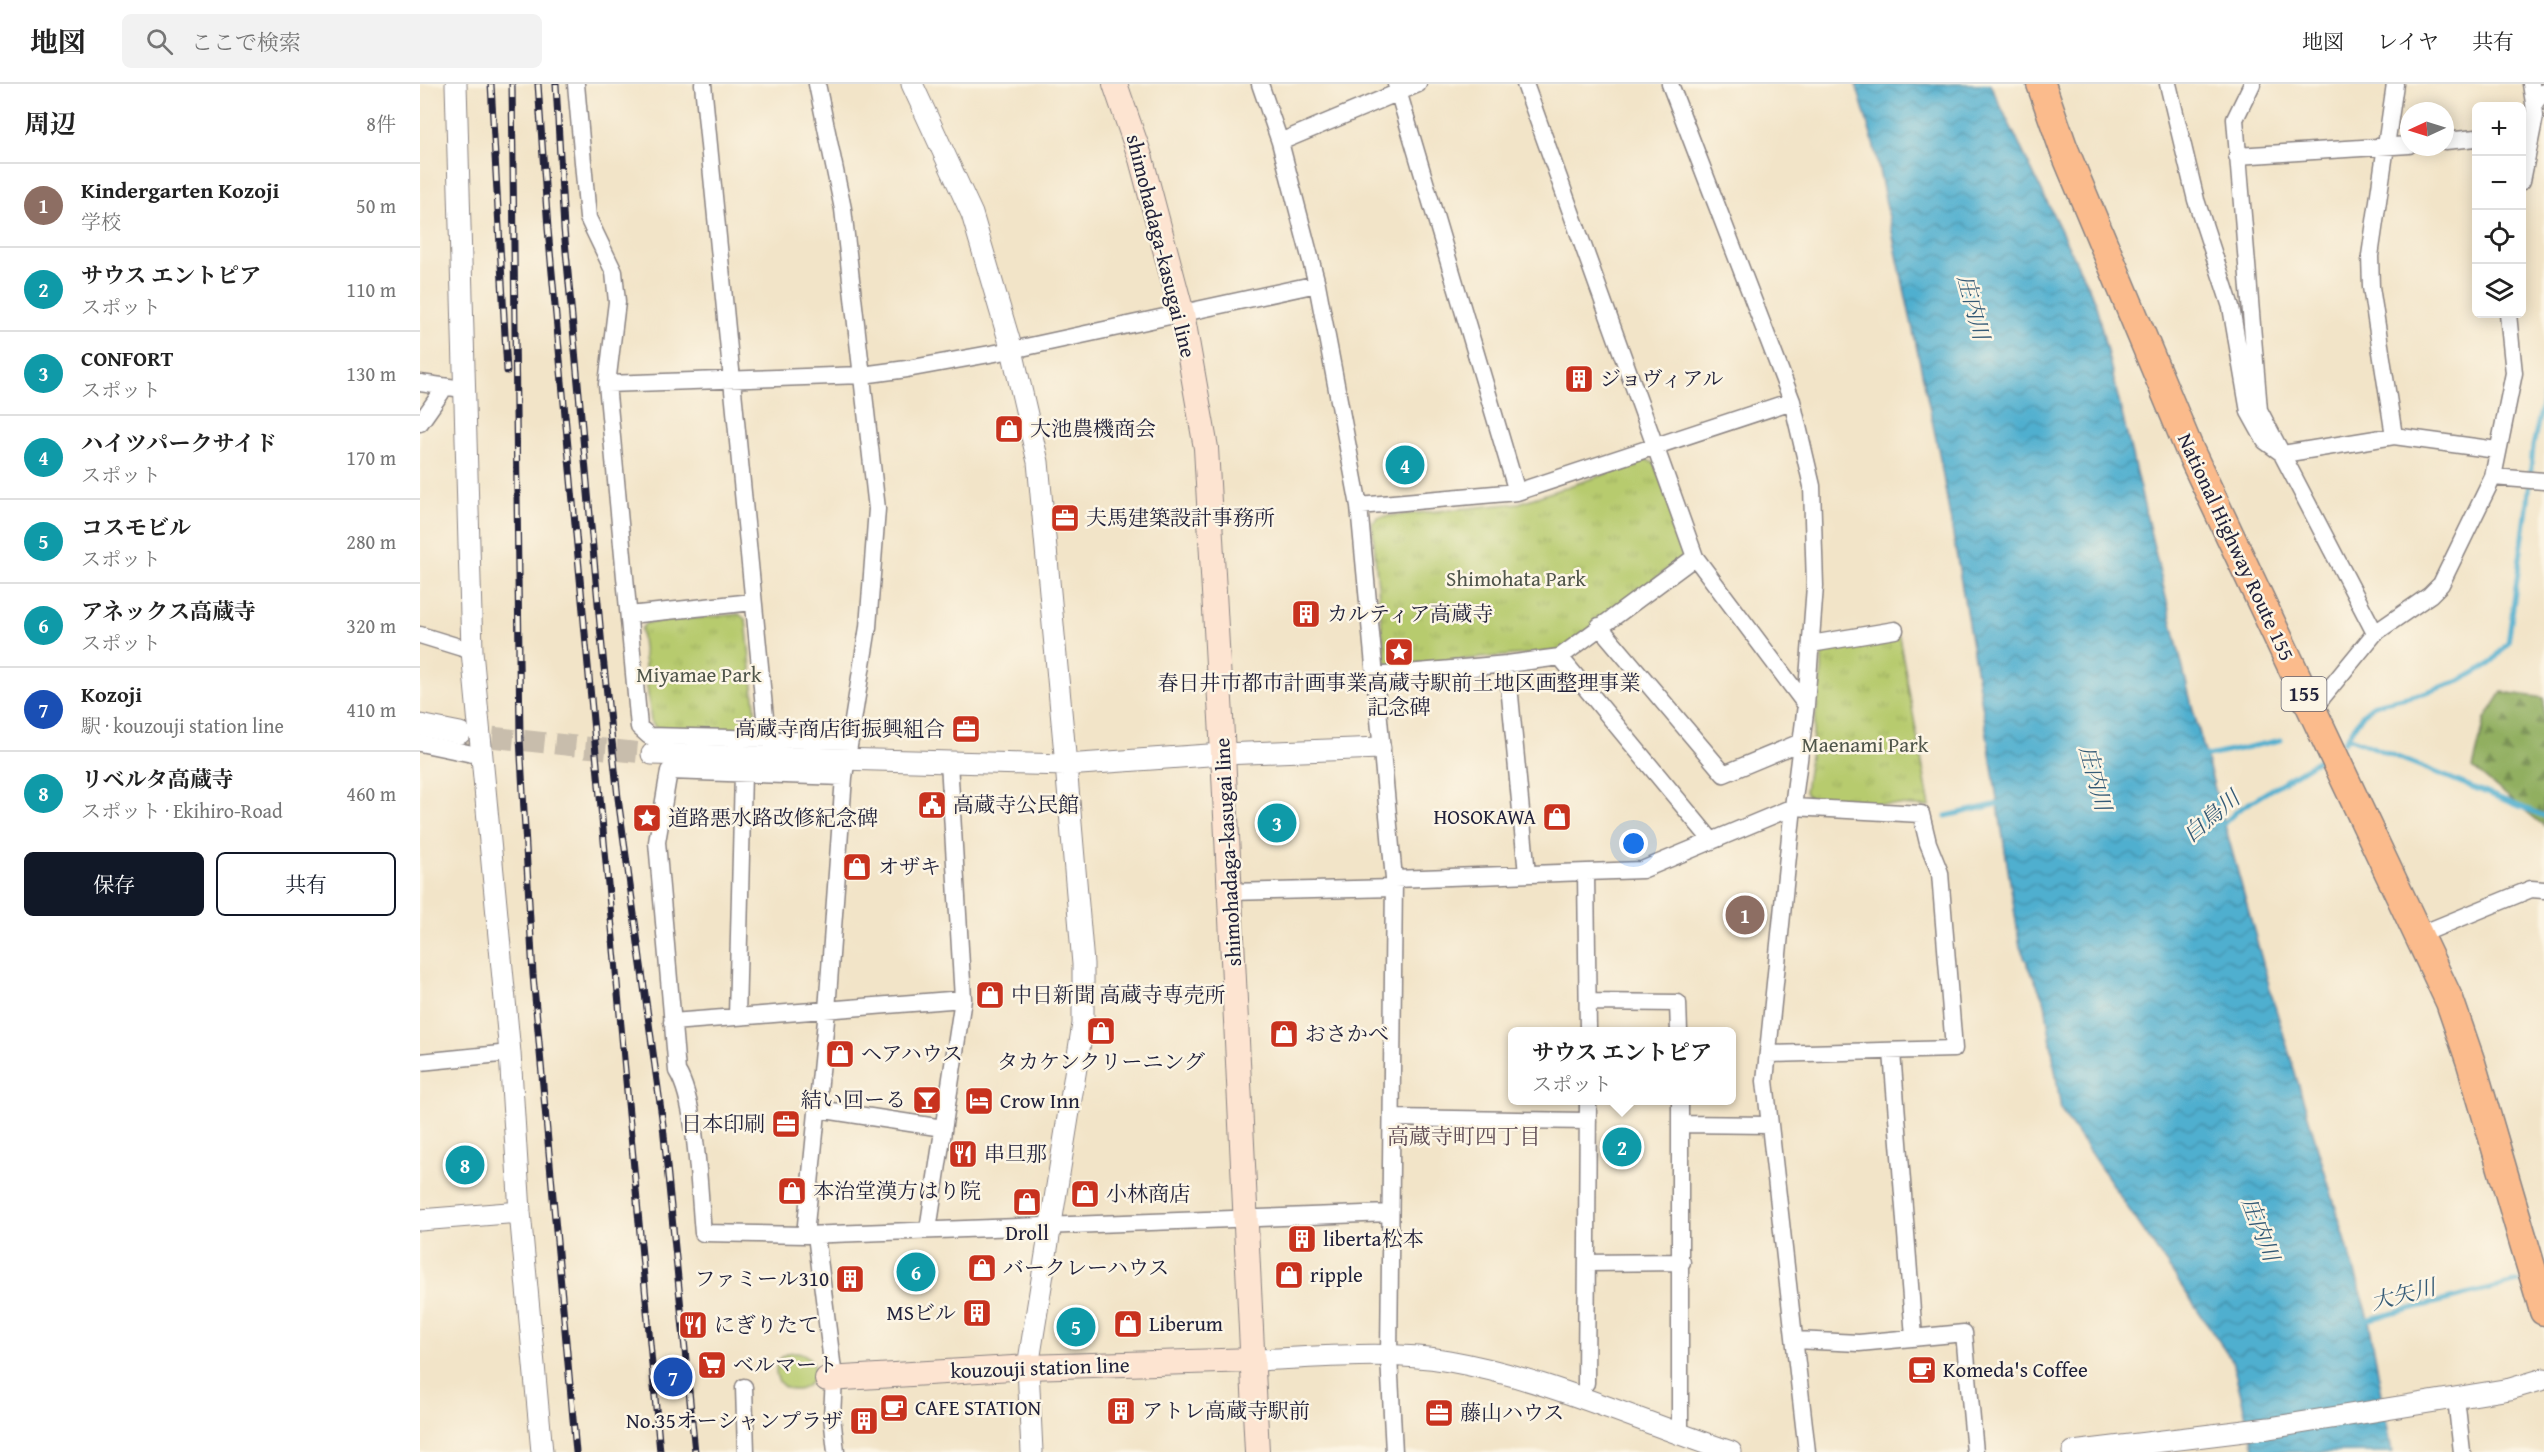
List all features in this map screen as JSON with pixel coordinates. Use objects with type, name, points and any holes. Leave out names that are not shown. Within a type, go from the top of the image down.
[{"type":"highway","name":"National Highway Route 155","points":[[2041,84],[2063,147],[2190,451],[2450,1002],[2471,1063],[2544,1311]]},
{"type":"main road","name":"shimohadaga-kasugai line","points":[[1115,84],[1142,159],[1182,313],[1206,448],[1257,1452]]},
{"type":"main road","name":"kouzouji station line","points":[[830,1378],[1028,1367],[1252,1360]]},
{"type":"street","points":[[456,84],[472,651],[510,1053],[520,1212],[542,1452]]},
{"type":"street","points":[[576,84],[588,218],[614,272],[617,302],[607,384],[639,727],[649,736],[767,738],[847,760]]},
{"type":"street","points":[[703,84],[767,738]]},
{"type":"street","points":[[817,84],[843,209],[877,509],[868,627],[847,760],[818,1109],[810,1235],[830,1378],[836,1452]]},
{"type":"street","points":[[912,84],[972,214],[1012,350],[1038,462],[1066,765],[1083,964],[1083,1024],[1028,1367],[1032,1452]]},
{"type":"street","points":[[1260,84],[1280,142],[1317,284],[1359,506],[1394,884],[1389,1357],[1394,1452]]},
{"type":"street","points":[[1280,142],[1397,88],[1418,84]]},
{"type":"street","points":[[1525,84],[1695,557],[1806,705]]},
{"type":"street","points":[[1670,84],[1792,401],[1812,486],[1815,586],[1811,644],[1765,1081],[1807,1452]]},
{"type":"street","points":[[2168,84],[2196,200],[2231,307],[2249,412],[2265,441],[2283,454],[2394,436],[2497,450]]},
{"type":"street","points":[[2252,84],[2235,119],[2259,410],[2375,633]]},
{"type":"street","points":[[2394,436],[2371,287],[2370,256],[2395,84]]},
{"type":"street","points":[[2526,162],[2539,98],[2531,84]]},
{"type":"street","points":[[1397,88],[1516,492]]},
{"type":"street","points":[[2454,140],[2472,138]]},
{"type":"street","points":[[2237,156],[2400,146]]},
{"type":"street","points":[[607,384],[862,375],[1012,350],[1317,284]]},
{"type":"street","points":[[2312,710],[2375,633],[2442,584],[2493,477],[2514,373],[2508,318]]},
{"type":"street","points":[[420,383],[463,389]]},
{"type":"street","points":[[420,423],[441,393],[442,386]]},
{"type":"street","points":[[1359,506],[1516,492],[1792,401]]},
{"type":"street","points":[[2493,477],[2544,481]]},
{"type":"street","points":[[1374,676],[1560,657],[1695,557]]},
{"type":"street","points":[[629,615],[753,602]]},
{"type":"street","points":[[1599,626],[1724,774],[1801,742]]},
{"type":"street","points":[[1811,644],[1895,630]]},
{"type":"street","points":[[420,635],[472,651]]},
{"type":"street","points":[[1560,657],[1712,841]]},
{"type":"street","points":[[1507,664],[1527,874]]},
{"type":"street","points":[[420,725],[460,733]]},
{"type":"street","points":[[420,743],[482,756]]},
{"type":"street","points":[[652,754],[1066,765],[1223,754],[1380,748]]},
{"type":"street","points":[[847,760],[743,773],[669,771],[657,842],[677,1071],[685,1084],[687,1095],[703,1233],[810,1235],[1390,1213]]},
{"type":"street","points":[[928,1230],[963,999],[949,762]]},
{"type":"street","points":[[737,1017],[743,773]]},
{"type":"street","points":[[1230,892],[1394,884],[1527,874],[1642,870],[1793,807],[1922,814],[1928,843],[1940,873],[1954,1049],[1768,1054]]},
{"type":"street","points":[[1586,873],[1588,1027]]},
{"type":"street","points":[[2419,935],[2530,889],[2544,890]]},
{"type":"street","points":[[672,1022],[963,999]]},
{"type":"street","points":[[1588,1002],[1678,1003],[1679,1027]]},
{"type":"street","points":[[1892,1052],[1914,1337]]},
{"type":"street","points":[[420,1062],[510,1053]]},
{"type":"street","points":[[1586,1383],[1588,1105]]},
{"type":"street","points":[[1680,1105],[1682,1262],[1680,1435]]},
{"type":"street","points":[[818,1109],[943,1128]]},
{"type":"street","points":[[1392,1118],[1588,1121]]},
{"type":"street","points":[[1680,1124],[1770,1125]]},
{"type":"street","points":[[420,1220],[520,1212]]},
{"type":"street","points":[[1587,1263],[1682,1262]]},
{"type":"street","points":[[1795,1340],[1859,1343],[1964,1334],[1975,1452]]},
{"type":"street","points":[[1252,1360],[1389,1357],[1448,1361],[1557,1389],[1731,1452]]},
{"type":"street","points":[[2073,1452],[2268,1428],[2510,1389],[2544,1379]]},
{"type":"street","points":[[744,1387],[746,1452]]},
{"type":"street","points":[[2456,1398],[2462,1452]]},
{"type":"green space","name":"Shimohata Park","points":[[1647,460],[1654,463],[1686,546],[1683,557],[1560,651],[1390,666],[1385,660],[1372,523],[1378,517],[1519,503]]},
{"type":"green space","name":"Miyamae Park","points":[[739,614],[746,620],[757,726],[751,732],[656,728],[651,722],[641,629],[646,623]]},
{"type":"green space","name":"Maenami Park","points":[[1899,636],[1930,807],[1811,800],[1805,792],[1822,670],[1822,653],[1827,647]]},
{"type":"green space","points":[[2502,692],[2544,698],[2544,826],[2473,768],[2485,719]]},
{"type":"green space","points":[[795,1352],[809,1357],[814,1371],[809,1385],[795,1390],[781,1385],[776,1371],[781,1357]]},
{"type":"water","name":"庄内川","points":[[1856,84],[1990,84],[2095,301],[2191,702],[2272,996],[2368,1315],[2392,1452],[2255,1452],[2232,1360],[2061,1110],[2045,1003],[2020,947],[1986,728],[1939,453],[1873,142]]},
{"type":"waterway","points":[[2344,742],[2363,714],[2375,704],[2420,694],[2460,681],[2490,664],[2508,643],[2528,501],[2533,446],[2544,396]]},
{"type":"waterway","name":"白鳥川","points":[[2346,740],[2350,738],[2544,816]]},
{"type":"waterway","points":[[2199,758],[2281,740]]},
{"type":"waterway","name":"白鳥川","points":[[2220,827],[2238,810],[2320,759]]},
{"type":"waterway","points":[[1946,816],[2003,803]]},
{"type":"waterway","name":"大矢川","points":[[2362,1321],[2518,1282]]},
{"type":"tunnel","points":[[462,734],[652,754]]},
{"type":"railway","points":[[491,84],[507,371]]},
{"type":"railway","points":[[512,84],[520,738],[533,975],[576,1452]]},
{"type":"railway","points":[[538,84],[548,229],[660,1452]]},
{"type":"railway","points":[[556,84],[564,229],[602,647],[618,798],[663,1125],[695,1452]]},
{"type":"place","name":"ジョヴィアル","points":[[1579,379]]},
{"type":"place","name":"大池農機商会","points":[[1009,429]]},
{"type":"place","name":"ハイツパークサイド","points":[[1405,465]]},
{"type":"place","name":"夫馬建築設計事務所","points":[[1065,518]]},
{"type":"place","name":"カルティア高蔵寺","points":[[1306,614]]},
{"type":"place","name":"春日井市都市計画事業高蔵寺駅前土地区画整理事業 記念碑","points":[[1399,652]]},
{"type":"place","name":"高蔵寺商店街振興組合","points":[[966,729]]},
{"type":"place","name":"高蔵寺公民館","points":[[932,805]]},
{"type":"place","name":"HOSOKAWA","points":[[1557,817]]},
{"type":"place","name":"道路悪水路改修紀念碑","points":[[647,818]]},
{"type":"place","name":"CONFORT","points":[[1277,823]]},
{"type":"place","name":"オザキ","points":[[857,867]]},
{"type":"place","name":"Kindergarten Kozoji","points":[[1745,915]]},
{"type":"place","name":"中日新聞 高蔵寺専売所","points":[[990,995]]},
{"type":"place","name":"タカケンクリーニング","points":[[1101,1031]]},
{"type":"place","name":"おさかべ","points":[[1284,1034]]},
{"type":"place","name":"ヘアハウス","points":[[840,1054]]},
{"type":"place","name":"結い回ーる","points":[[927,1100]]},
{"type":"place","name":"Crow Inn","points":[[979,1101]]},
{"type":"place","name":"日本印刷","points":[[786,1124]]},
{"type":"place","name":"サウス エントピア","points":[[1622,1147]]},
{"type":"place","name":"串旦那","points":[[963,1154]]},
{"type":"place","name":"リベルタ高蔵寺","points":[[465,1165]]},
{"type":"place","name":"本治堂漢方はり院","points":[[792,1191]]},
{"type":"place","name":"小林商店","points":[[1085,1194]]},
{"type":"place","name":"Droll","points":[[1027,1202]]},
{"type":"place","name":"liberta松本","points":[[1302,1239]]},
{"type":"place","name":"バークレーハウス","points":[[982,1268]]},
{"type":"place","name":"アネックス高蔵寺","points":[[916,1272]]},
{"type":"place","name":"ripple","points":[[1289,1275]]},
{"type":"place","name":"ファミール310","points":[[850,1279]]},
{"type":"place","name":"MSビル","points":[[977,1313]]},
{"type":"place","name":"Liberum","points":[[1128,1324]]},
{"type":"place","name":"にぎりたて","points":[[693,1325]]},
{"type":"place","name":"コスモビル","points":[[1076,1327]]},
{"type":"place","name":"ベルマート","points":[[712,1365]]},
{"type":"place","name":"Komeda's Coffee","points":[[1922,1370]]},
{"type":"place","name":"Kozoji","points":[[673,1377]]},
{"type":"place","name":"CAFE STATION","points":[[894,1408]]},
{"type":"place","name":"アトレ高蔵寺駅前","points":[[1121,1411]]},
{"type":"place","name":"藤山ハウス","points":[[1439,1413]]},
{"type":"place","name":"No.35オーシャンプラザ","points":[[864,1421]]},
{"type":"district","name":"高蔵寺町四丁目","points":[[1464,1136]]}]
